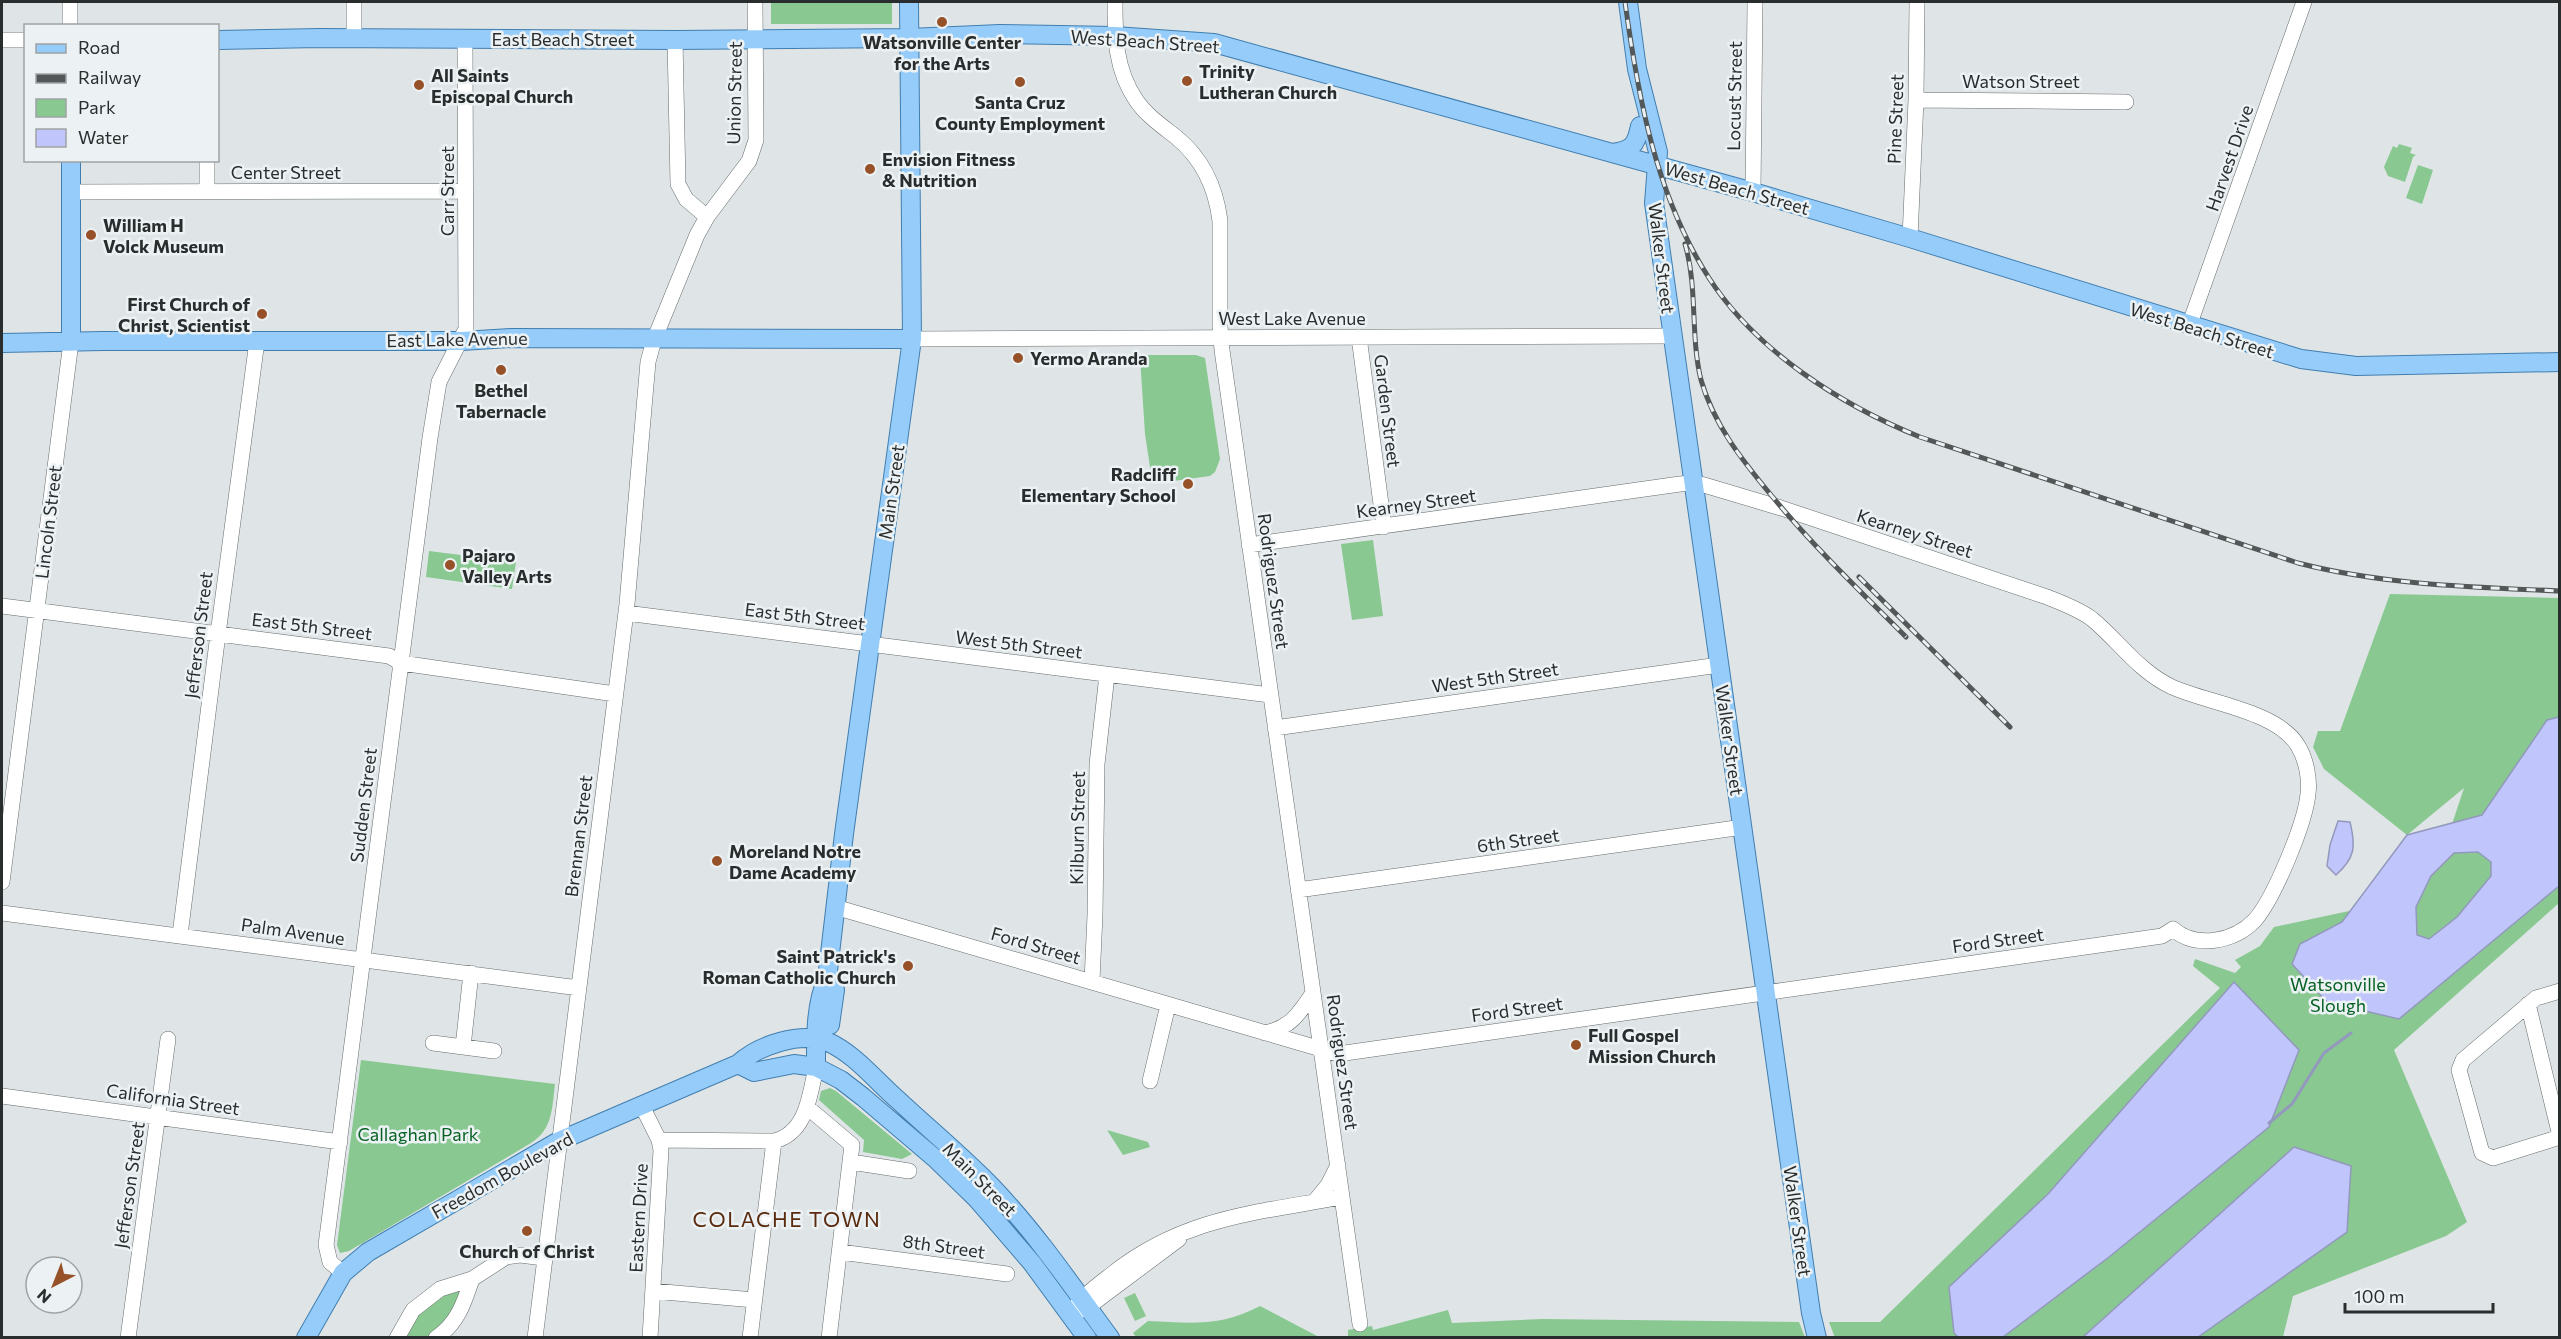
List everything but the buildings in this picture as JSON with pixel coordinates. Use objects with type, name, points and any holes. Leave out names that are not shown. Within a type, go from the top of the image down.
[{"type":"main road","name":"Main Street","points":[[822,1041],[822,989],[827,979],[912,339],[909,2]]},
{"type":"main road","points":[[1621,2],[1640,126],[1647,150],[1658,166]]},
{"type":"main road","name":"Walker Street","points":[[1628,2],[1637,69],[1658,152],[1654,203],[1811,1313],[1817,1338]]},
{"type":"main road","name":"West Beach Street","points":[[909,38],[1000,34],[1115,36],[1229,46],[1753,192],[2301,359],[2356,366],[2559,362]]},
{"type":"main road","name":"East Beach Street","points":[[219,40],[909,38]]},
{"type":"main road","points":[[1612,153],[1628,151],[1633,146],[1640,126]]},
{"type":"main road","name":"Lincoln Street","points":[[71,162],[71,342]]},
{"type":"main road","name":"East Lake Avenue","points":[[2,343],[462,341],[511,338],[912,339]]},
{"type":"main road","name":"Main Street","points":[[827,979],[835,990],[832,1015],[816,1066],[841,1080],[863,1097],[952,1176],[988,1212],[1032,1263],[1087,1338]]},
{"type":"main road","points":[[832,1015],[856,1060]]},
{"type":"main road","name":"Freedom Boulevard","points":[[306,1338],[343,1273],[368,1252],[559,1141],[738,1064],[752,1054],[791,1039],[822,1041]]},
{"type":"main road","name":"Main Street","points":[[822,1041],[856,1060],[991,1186],[1034,1234],[1110,1338]]},
{"type":"main road","points":[[738,1064],[754,1072],[794,1064],[816,1066]]},
{"type":"street","points":[[70,2],[70,24]]},
{"type":"street","points":[[354,2],[354,39]]},
{"type":"street","name":"Union Street","points":[[654,340],[697,235],[707,217],[749,161],[756,140],[755,2]]},
{"type":"street","name":"Rodriguez Street","points":[[1115,2],[1115,36],[1119,65],[1135,99],[1145,111],[1193,154],[1204,169],[1213,189],[1220,221],[1221,338],[1360,1324]]},
{"type":"street","name":"Locust Street","points":[[1753,192],[1755,2]]},
{"type":"street","name":"Pine Street","points":[[1910,238],[1916,100],[1917,2]]},
{"type":"street","name":"Harvest Drive","points":[[2189,326],[2304,2]]},
{"type":"street","name":"Carr Street","points":[[462,341],[466,329],[465,39]]},
{"type":"street","points":[[2,40],[24,40]]},
{"type":"street","points":[[675,40],[678,184],[686,198],[707,217]]},
{"type":"street","name":"Watson Street","points":[[1916,100],[2126,102]]},
{"type":"street","points":[[207,162],[207,192]]},
{"type":"street","name":"Center Street","points":[[71,192],[466,191]]},
{"type":"street","name":"West Lake Avenue","points":[[912,339],[1672,336]]},
{"type":"street","name":"Garden Street","points":[[1359,337],[1384,527]]},
{"type":"street","name":"Brennan Street","points":[[535,1338],[626,614],[648,362],[654,340]]},
{"type":"street","name":"Jefferson Street","points":[[180,935],[257,341]]},
{"type":"street","name":"Sudden Street","points":[[343,1273],[330,1262],[326,1245],[437,390],[442,375],[462,341]]},
{"type":"street","name":"Lincoln Street","points":[[2,882],[71,342]]},
{"type":"street","name":"Kearney Street","points":[[1249,545],[1692,483],[1781,508],[2047,597],[2091,619],[2135,662],[2157,679],[2184,692],[2260,718],[2289,734],[2298,746],[2307,773],[2308,794],[2303,817],[2278,878],[2256,918],[2243,930],[2216,940]]},
{"type":"street","name":"East 5th Street","points":[[2,606],[389,656],[401,663],[615,694]]},
{"type":"street","name":"East 5th Street","points":[[626,614],[872,645]]},
{"type":"street","name":"West 5th Street","points":[[872,645],[1270,695]]},
{"type":"street","name":"West 5th Street","points":[[1275,728],[1719,666]]},
{"type":"street","name":"Kilburn Street","points":[[1092,981],[1097,759],[1107,675]]},
{"type":"street","name":"6th Street","points":[[1299,890],[1743,828]]},
{"type":"street","name":"Ford Street","points":[[835,907],[1338,1054],[2162,936],[2173,929],[2186,938],[2197,941],[2216,940]]},
{"type":"street","name":"Palm Avenue","points":[[2,913],[579,987]]},
{"type":"street","points":[[463,1047],[471,973]]},
{"type":"street","points":[[2528,1004],[2559,1137],[2493,1158],[2482,1153],[2459,1070],[2463,1060],[2528,1004],[2536,998],[2559,991]]},
{"type":"street","points":[[1264,1033],[1288,1025],[1298,1016],[1313,993]]},
{"type":"street","points":[[1150,1081],[1168,1005]]},
{"type":"street","name":"Jefferson Street","points":[[128,1338],[168,1039]]},
{"type":"street","points":[[434,1043],[494,1051]]},
{"type":"street","points":[[659,1140],[774,1141],[782,1139],[794,1130],[803,1118],[816,1066]]},
{"type":"street","name":"California Street","points":[[2,1096],[340,1142]]},
{"type":"street","name":"Eastern Drive","points":[[642,1106],[659,1140],[661,1150],[650,1338]]},
{"type":"street","points":[[807,1107],[852,1145],[830,1338]]},
{"type":"street","points":[[750,1338],[774,1141]]},
{"type":"street","points":[[851,1162],[909,1171]]},
{"type":"street","points":[[1314,1202],[1328,1185],[1338,1164]]},
{"type":"street","points":[[1070,1315],[1140,1254],[1159,1242],[1224,1218],[1342,1197]]},
{"type":"street","name":"8th Street","points":[[840,1252],[1007,1274]]},
{"type":"street","points":[[396,1338],[408,1316],[426,1298],[450,1285],[472,1279],[495,1262],[510,1255],[544,1258]]},
{"type":"street","points":[[436,1338],[457,1317],[472,1279]]},
{"type":"street","points":[[653,1291],[754,1300]]},
{"type":"green space","points":[[771,2],[892,2],[892,24],[771,24]]},
{"type":"green space","points":[[2399,144],[2412,148],[2410,153],[2416,155],[2413,157],[2405,182],[2388,176],[2384,167],[2393,146],[2397,148]]},
{"type":"green space","points":[[2418,165],[2433,170],[2422,204],[2406,198]]},
{"type":"green space","points":[[1142,355],[1196,355],[1205,358],[1220,459],[1215,472],[1210,476],[1158,483],[1157,480],[1152,480],[1145,434],[1140,357]]},
{"type":"green space","points":[[1373,540],[1383,616],[1352,620],[1341,544]]},
{"type":"green space","points":[[429,551],[516,562],[512,589],[426,577]]},
{"type":"green space","points":[[2390,594],[2559,598],[2559,903],[2394,1050],[2467,1222],[2446,1236],[2293,1296],[2283,1337],[1835,1338],[1829,1322],[1880,1322],[2220,988],[2193,966],[2195,959],[2235,973],[2241,967],[2235,960],[2260,946],[2274,927],[2363,908],[2402,873],[2436,872],[2464,788],[2407,835],[2324,769],[2313,747],[2318,731],[2340,731]]},
{"type":"green space","name":"Callaghan Park","points":[[361,1060],[555,1084],[552,1110],[544,1131],[531,1143],[349,1251],[340,1253],[337,1245]]},
{"type":"green space","points":[[830,1088],[912,1154],[902,1159],[863,1152],[864,1140],[819,1100],[821,1091]]},
{"type":"green space","points":[[1107,1130],[1148,1142],[1150,1147],[1123,1155]]},
{"type":"green space","points":[[467,1283],[455,1313],[429,1337],[400,1338],[430,1299]]},
{"type":"green space","points":[[1135,1293],[1146,1316],[1135,1321],[1124,1298]]},
{"type":"green space","points":[[1260,1306],[1319,1337],[1137,1338],[1133,1333],[1148,1321],[1192,1323],[1218,1321],[1246,1313]]},
{"type":"green space","points":[[1448,1310],[1452,1323],[1543,1319],[1799,1322],[1805,1337],[1348,1338],[1348,1330],[1372,1326],[1373,1330]]},
{"type":"water","points":[[2559,717],[2559,886],[2399,1019],[2327,1002],[2292,964],[2300,944],[2342,922],[2407,835],[2482,815],[2547,720]],"holes":[[[2478,852],[2491,862],[2491,876],[2457,917],[2429,939],[2417,935],[2416,907],[2431,876],[2454,853]]]},
{"type":"water","points":[[2338,821],[2350,822],[2353,845],[2347,863],[2336,875],[2327,866],[2330,845]]},
{"type":"water","points":[[2234,982],[2299,1050],[2269,1127],[2109,1257],[2003,1337],[1958,1337],[1954,1333],[1949,1287],[2048,1194]]},
{"type":"water","points":[[2294,1147],[2351,1166],[2347,1232],[2198,1337],[2083,1337]]},
{"type":"waterway","name":"Watsonville Slough","points":[[2269,1123],[2292,1104],[2324,1053],[2351,1033]]},
{"type":"railway","points":[[1625,2],[1636,74],[1652,145],[1675,214],[1691,246],[1709,278],[1728,304],[1751,329],[1802,373],[1831,392],[1860,409],[1920,437],[2298,563],[2395,580],[2560,591]]},
{"type":"railway","points":[[1685,244],[1691,277],[1701,380],[1721,427],[1750,469],[1787,514],[1906,637]]},
{"type":"railway","points":[[1859,577],[2010,727]]},
{"type":"place","name":"Watsonville Center for the Arts","points":[[942,22]]},
{"type":"place","name":"Trinity Lutheran Church","points":[[1187,81]]},
{"type":"place","name":"Santa Cruz County Employment","points":[[1020,82]]},
{"type":"place","name":"All Saints Episcopal Church","points":[[419,85]]},
{"type":"place","name":"Envision Fitness & Nutrition","points":[[870,169]]},
{"type":"place","name":"William H Volck Museum","points":[[91,235]]},
{"type":"place","name":"First Church of Christ, Scientist","points":[[262,314]]},
{"type":"place","name":"Yermo Aranda","points":[[1018,358]]},
{"type":"place","name":"Bethel Tabernacle","points":[[501,370]]},
{"type":"place","name":"Radcliff Elementary School","points":[[1188,484]]},
{"type":"place","name":"Pajaro Valley Arts","points":[[450,565]]},
{"type":"place","name":"Moreland Notre Dame Academy","points":[[717,861]]},
{"type":"place","name":"Saint Patrick's Roman Catholic Church","points":[[908,966]]},
{"type":"place","name":"Full Gospel Mission Church","points":[[1576,1045]]},
{"type":"place","name":"Church of Christ","points":[[527,1231]]},
{"type":"district","name":"COLACHE TOWN","points":[[787,1218]]}]
